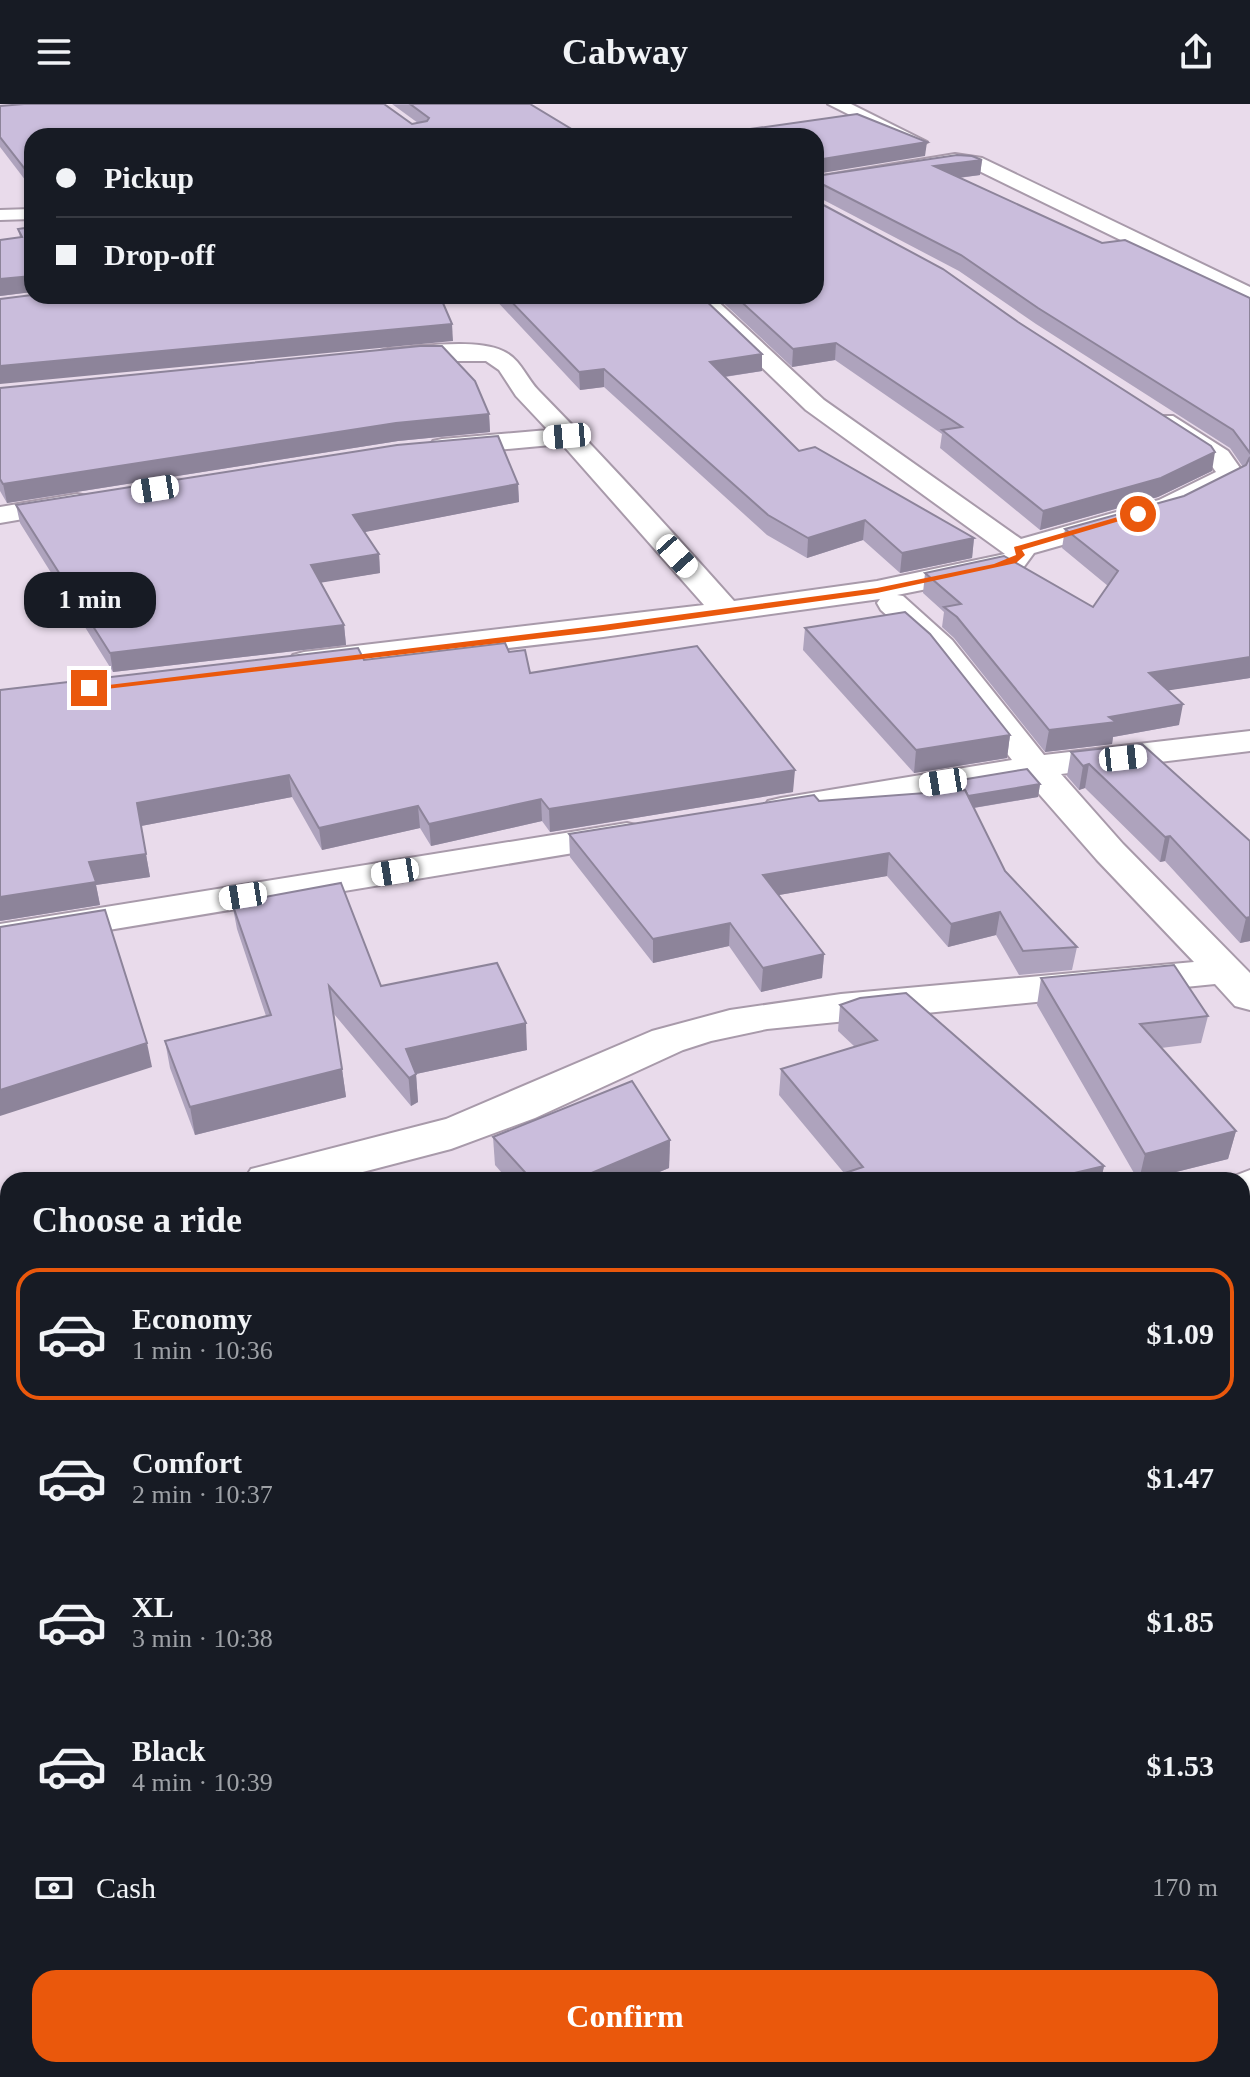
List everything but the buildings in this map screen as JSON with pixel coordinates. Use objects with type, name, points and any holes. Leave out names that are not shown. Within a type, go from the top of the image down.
[{"type":"street","points":[[837,104],[955,160]]},
{"type":"street","points":[[824,182],[955,160],[975,162],[1250,296]]},
{"type":"street","points":[[281,665],[603,628],[877,590],[1013,562],[1021,555],[1017,549],[815,405],[708,304]]},
{"type":"street","points":[[366,358],[460,352],[494,356],[508,365],[525,391],[620,490],[726,611]]},
{"type":"street","points":[[1017,549],[1169,506],[1231,475],[1219,457],[1147,409]]},
{"type":"street","points":[[410,450],[567,436]]},
{"type":"street","points":[[0,515],[110,496]]},
{"type":"street","points":[[877,590],[941,647],[1035,767],[1110,852],[1237,984]]},
{"type":"street","points":[[753,813],[1035,767],[1250,741]]},
{"type":"street","points":[[0,936],[659,829]]},
{"type":"street","points":[[300,1172],[413,1145],[489,1120],[649,1048],[688,1033],[730,1023],[872,1004],[1025,992],[1237,984]]},
{"type":"lane","points":[[0,215],[24,214]]},
{"type":"route","points":[[89,688],[603,628],[877,590],[996,567],[1013,562],[1021,555],[1017,549],[1138,514]]}]
